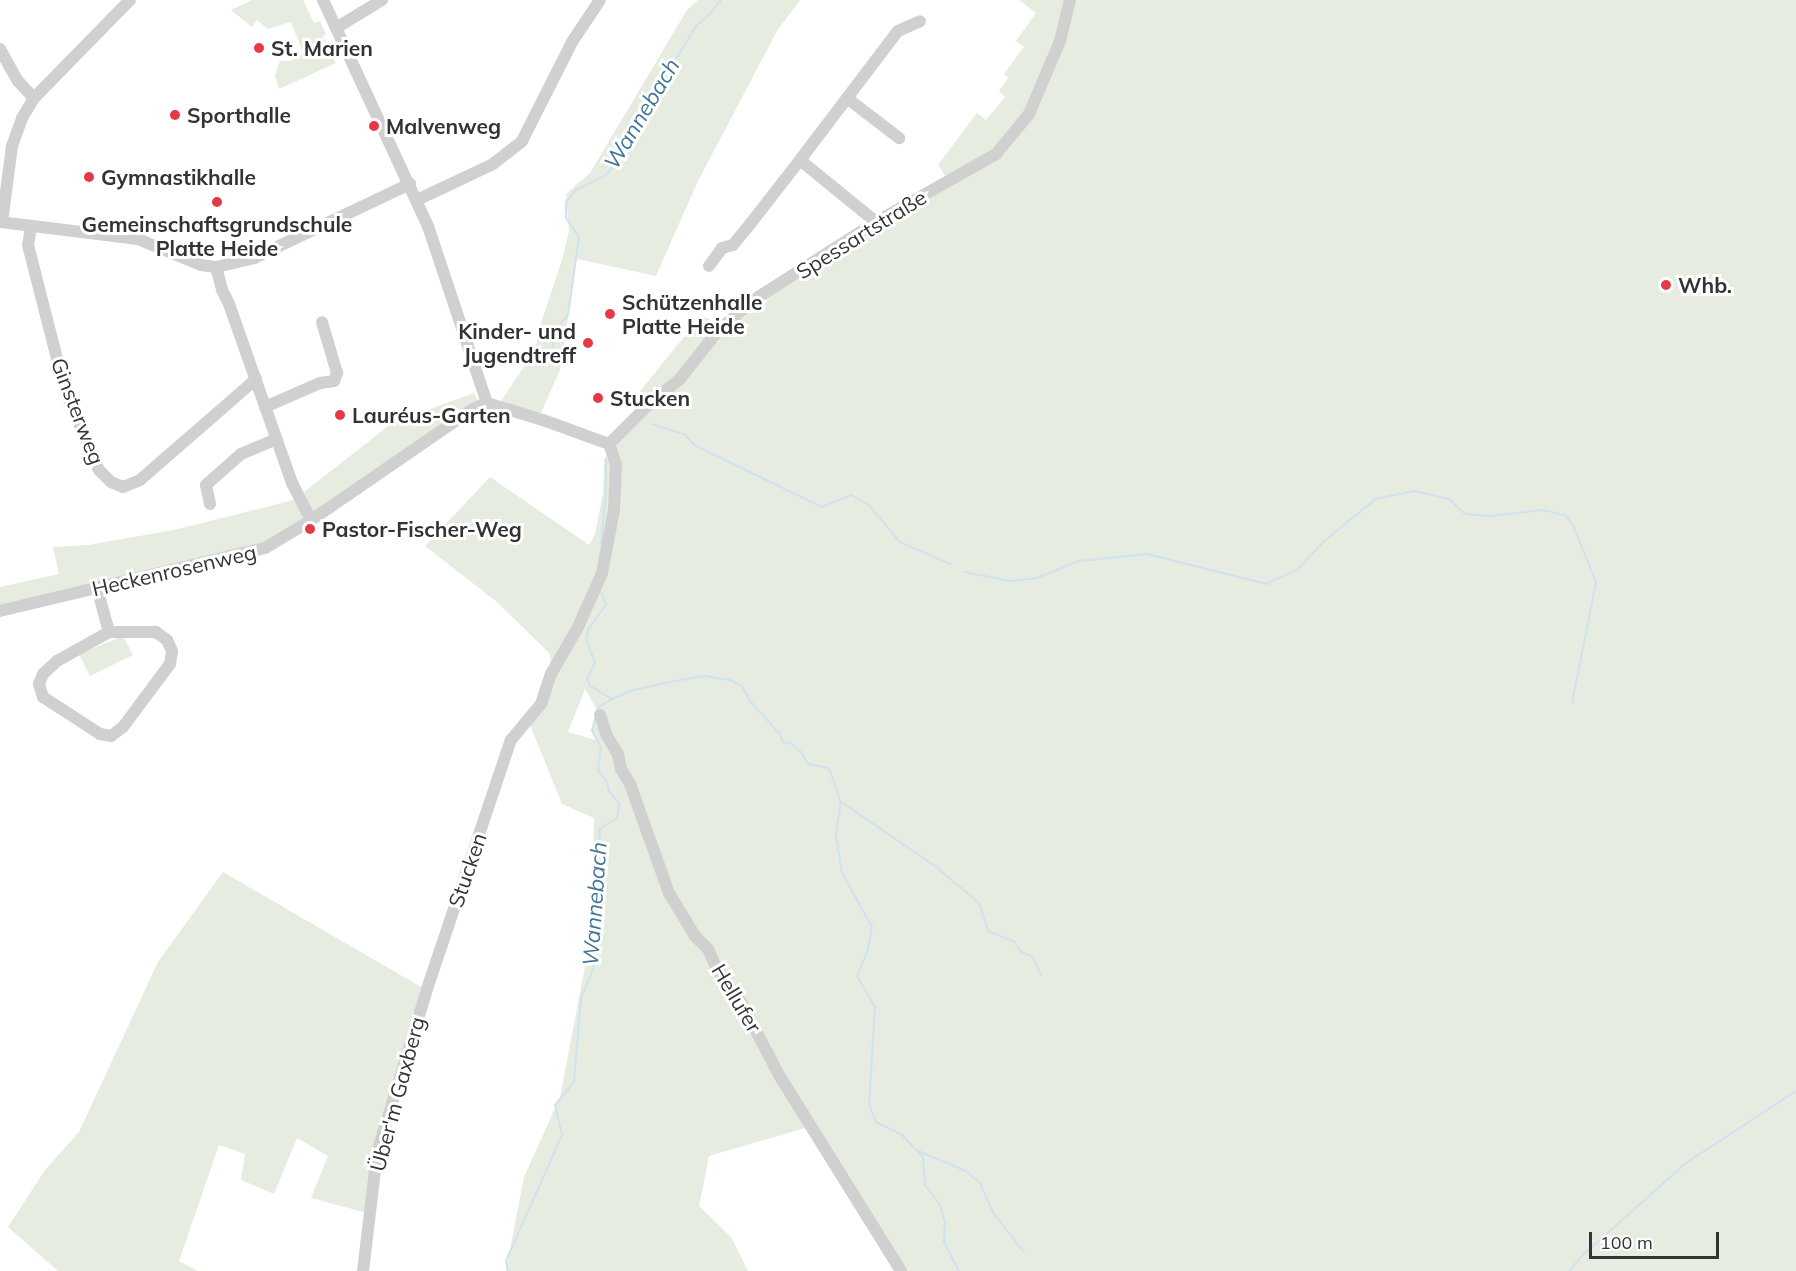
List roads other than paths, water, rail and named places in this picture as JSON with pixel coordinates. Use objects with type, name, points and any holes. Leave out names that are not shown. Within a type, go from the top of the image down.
[{"type":"street","points":[[130,0],[34,98],[22,118],[12,146],[1,222],[138,239],[201,266],[216,267],[254,258],[410,184]]},
{"type":"street","points":[[323,0],[433,236],[487,403],[609,444]]},
{"type":"street","points":[[336,28],[382,0]]},
{"type":"street","points":[[417,200],[493,164],[522,141],[572,42],[600,0]]},
{"type":"street","name":"Spessartstraße","points":[[609,444],[650,404],[679,380],[717,332],[752,301],[876,222],[996,154],[1029,114],[1060,41],[1070,0]]},
{"type":"street","points":[[709,266],[722,248],[733,245],[898,31],[920,21]]},
{"type":"street","points":[[0,50],[18,81],[34,98]]},
{"type":"street","points":[[847,98],[899,138]]},
{"type":"street","points":[[800,160],[876,222]]},
{"type":"street","name":"Ginsterweg","points":[[31,227],[28,245],[65,390],[99,470],[111,482],[123,487],[140,480],[256,379]]},
{"type":"street","points":[[216,267],[222,290],[292,483],[311,520]]},
{"type":"street","points":[[265,407],[320,383],[334,381],[338,373],[322,322]]},
{"type":"street","name":"Heckenrosenweg","points":[[0,612],[252,553],[276,543],[474,409],[487,403]]},
{"type":"street","points":[[210,504],[206,485],[241,454],[276,439]]},
{"type":"street","name":"Stucken","points":[[427,988],[511,740],[540,704],[551,674],[578,627],[602,573],[614,510],[616,465],[609,444]]},
{"type":"street","points":[[97,588],[108,632]]},
{"type":"street","points":[[108,632],[156,632],[167,640],[172,651],[170,664],[123,727],[111,736],[100,734],[43,698],[39,684],[43,674],[57,661],[108,632]]},
{"type":"street","name":"Hellufer","points":[[600,715],[607,736],[618,754],[621,770],[630,784],[669,893],[695,936],[708,949],[717,969],[741,1002],[786,1085],[901,1271]]},
{"type":"street","name":"Über'm Gaxberg","points":[[363,1271],[377,1153],[427,988]]},
{"type":"waterway","name":"Wannebach","points":[[551,356],[555,331],[568,315],[579,237],[566,218],[566,202],[576,190],[605,176],[617,162],[628,137],[697,25],[721,0]]},
{"type":"waterway","points":[[652,424],[685,435],[694,445],[822,507],[851,495],[869,505],[900,542],[950,564]]},
{"type":"waterway","name":"Wannebach","points":[[601,545],[606,491],[606,458]]},
{"type":"waterway","points":[[964,572],[1010,581],[1037,578],[1079,561],[1147,554],[1266,584],[1297,570],[1323,542],[1376,499],[1414,491],[1449,499],[1465,514],[1490,516],[1543,510],[1565,515],[1573,525],[1596,582],[1572,703]]},
{"type":"waterway","name":"Wannebach","points":[[598,711],[599,707],[612,699],[590,686],[587,679],[595,662],[586,640],[588,630],[606,604],[600,590]]},
{"type":"waterway","points":[[612,699],[633,690],[680,680],[705,676],[730,680],[742,686],[751,702],[779,733],[783,742],[792,744],[801,752],[808,764],[829,768],[841,802],[836,835],[842,873],[872,927],[868,950],[857,976],[875,1007],[869,1104],[876,1122],[901,1134],[923,1157],[925,1185],[940,1205],[945,1223],[944,1242],[959,1271]]},
{"type":"waterway","name":"Wannebach","points":[[508,1271],[506,1261],[562,1135],[555,1105],[574,1082],[581,998],[593,970],[600,829],[617,818],[619,803],[598,771],[601,747],[592,731],[595,719]]},
{"type":"waterway","points":[[841,802],[935,866],[979,903],[988,931],[1015,942],[1020,951],[1033,957],[1041,975]]},
{"type":"waterway","points":[[1569,1271],[1584,1254],[1686,1163],[1796,1091]]},
{"type":"waterway","points":[[916,1150],[966,1171],[980,1183],[994,1214],[1024,1252]]},
{"type":"place","name":"St. Marien","points":[[259,48]]},
{"type":"place","name":"Sporthalle","points":[[175,115]]},
{"type":"place","name":"Malvenweg","points":[[374,126]]},
{"type":"place","name":"Gymnastikhalle","points":[[89,177]]},
{"type":"place","name":"Gemeinschaftsgrundschule Platte Heide","points":[[217,202]]},
{"type":"place","name":"Whb.","points":[[1666,285]]},
{"type":"place","name":"Schützenhalle Platte Heide","points":[[610,314]]},
{"type":"place","name":"Kinder- und Jugendtreff","points":[[588,343]]},
{"type":"place","name":"Stucken","points":[[598,398]]},
{"type":"place","name":"Lauréus-Garten","points":[[340,415]]},
{"type":"place","name":"Pastor-Fischer-Weg","points":[[310,529]]}]
